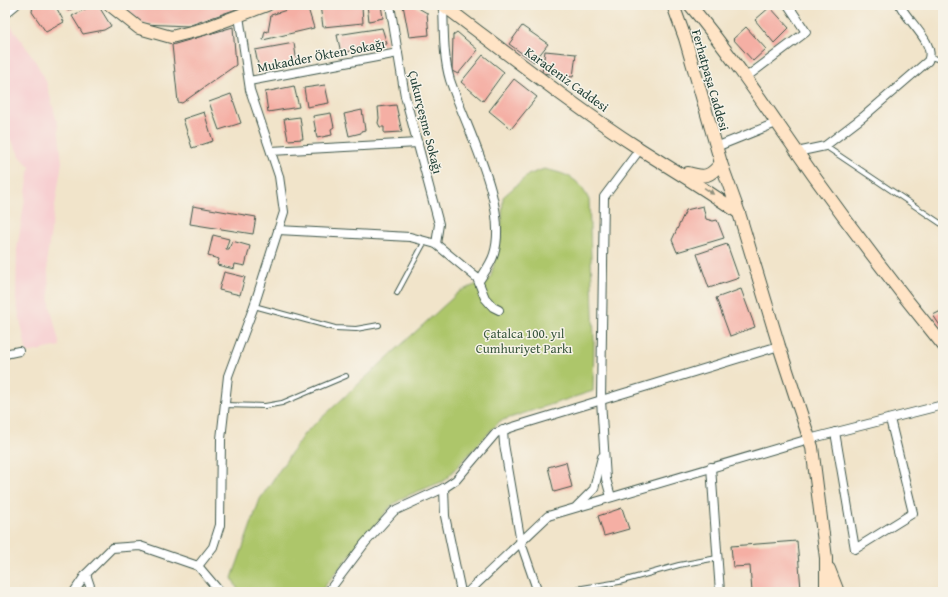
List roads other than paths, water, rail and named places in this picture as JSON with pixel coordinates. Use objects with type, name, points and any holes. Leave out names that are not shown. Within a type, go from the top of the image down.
[{"type":"street","points":[[110,5],[139,28],[170,37],[203,29],[267,5]]},
{"type":"street","name":"Çukurçeşme Sokağı","points":[[390,5],[405,96],[439,224],[436,244]]},
{"type":"street","points":[[443,5],[445,46],[450,79],[493,195],[497,233],[494,255],[479,281]]},
{"type":"street","name":"Karadeniz Caddesi","points":[[443,5],[564,96],[640,149],[677,171],[740,213]]},
{"type":"street","name":"Ferhatpaşa Caddesi","points":[[674,5],[716,147],[740,213],[779,346],[812,447],[826,558]]},
{"type":"street","points":[[690,5],[714,34],[776,123],[891,281],[943,345]]},
{"type":"street","points":[[745,78],[806,32],[788,5]]},
{"type":"street","points":[[797,152],[825,146],[924,66],[930,57],[929,46],[903,12],[900,5]]},
{"type":"street","points":[[198,566],[213,547],[220,525],[224,405],[228,376],[254,306],[284,212],[280,176],[250,90],[240,16]]},
{"type":"street","name":"Mukadder Ökten Sokağı","points":[[249,82],[398,53]]},
{"type":"street","points":[[716,147],[776,123]]},
{"type":"street","points":[[271,151],[418,143]]},
{"type":"street","points":[[611,497],[606,479],[601,400],[604,198],[640,149]]},
{"type":"street","name":"Karadeniz Caddesi","points":[[677,171],[702,177],[712,173],[721,163]]},
{"type":"street","points":[[278,230],[410,236],[436,244],[473,273],[479,281],[485,298],[493,307],[499,310]]},
{"type":"street","points":[[328,592],[366,542],[394,511],[444,488],[456,480],[496,433],[779,346]]},
{"type":"street","points":[[5,354],[19,352]]},
{"type":"street","points":[[468,592],[548,516],[809,439],[943,405]]},
{"type":"street","points":[[835,432],[855,549],[913,513],[890,418]]},
{"type":"street","points":[[503,430],[504,444],[521,542],[538,592]]},
{"type":"street","points":[[576,507],[594,489],[604,449]]},
{"type":"street","points":[[711,468],[720,592]]},
{"type":"street","points":[[444,488],[445,516],[461,592]]},
{"type":"street","points":[[74,592],[86,574],[112,548],[140,546],[198,566],[220,592]]},
{"type":"street","points":[[826,558],[826,592]]},
{"type":"street","points":[[826,558],[838,592]]},
{"type":"street","points":[[86,574],[92,592]]},
{"type":"lane","points":[[930,57],[943,62]]},
{"type":"lane","points":[[825,146],[943,225]]},
{"type":"lane","points":[[397,293],[426,241]]},
{"type":"lane","points":[[254,306],[335,328],[356,329],[379,325]]},
{"type":"lane","points":[[224,405],[264,406],[282,403],[346,376]]},
{"type":"lane","points":[[558,592],[619,582],[679,565],[717,558]]},
{"type":"park label","name":"Çatalca 100. yıl Cumhuriyet Parkı","points":[[524,340]]}]
